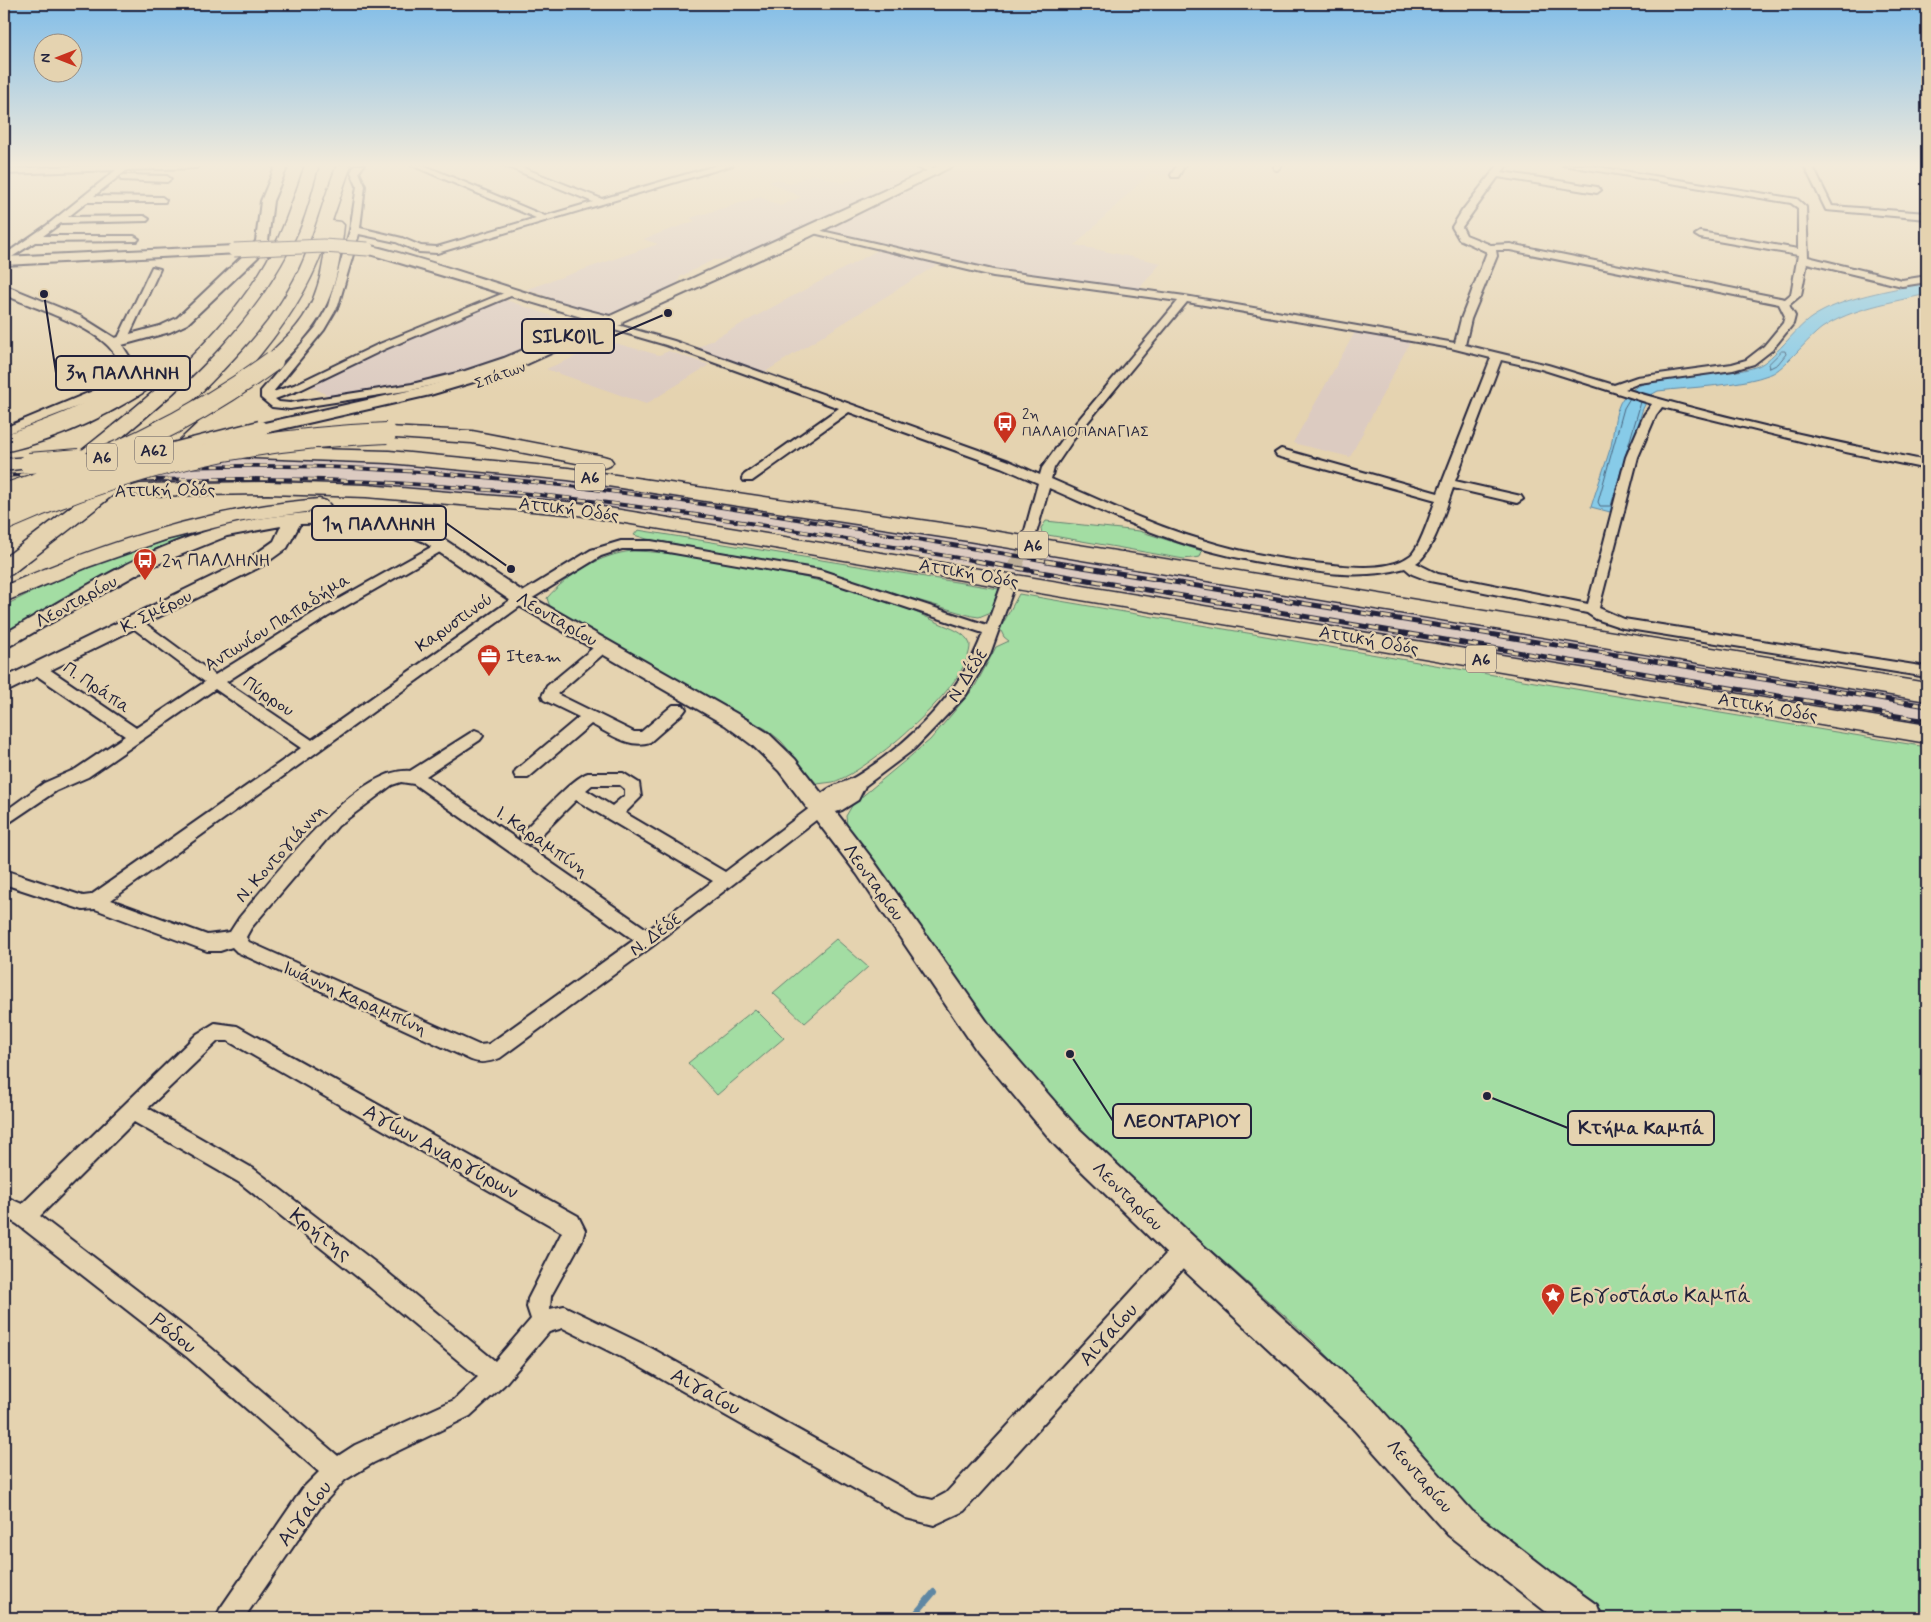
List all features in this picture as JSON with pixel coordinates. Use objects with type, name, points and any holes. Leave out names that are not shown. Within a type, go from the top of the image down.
[{"type":"highway","points":[[4,446],[70,423],[109,405],[154,378],[185,355],[248,279],[273,241]]},
{"type":"highway","name":"Α62","points":[[4,521],[143,411],[221,335],[254,294],[277,258],[285,241]]},
{"type":"highway","name":"Α62","points":[[4,569],[92,501],[165,440],[220,387],[255,348],[285,310],[299,288],[318,241]]},
{"type":"highway","points":[[4,495],[92,464],[171,428],[242,385],[298,337],[314,316],[324,297],[331,270],[335,241]]},
{"type":"highway","points":[[4,521],[87,486],[197,455],[302,437],[387,433],[444,434],[507,442],[968,534]]},
{"type":"highway","name":"Αττική Οδός","points":[[4,465],[176,454],[344,454],[488,464],[613,480],[968,534],[1927,692]]},
{"type":"highway","name":"Αττική Οδός","points":[[4,495],[268,488],[435,495],[578,509],[1927,734]]},
{"type":"highway","points":[[4,595],[91,557],[144,538],[219,518],[304,506],[380,503],[450,505],[704,529]]},
{"type":"street","points":[[6,262],[32,241]]},
{"type":"street","points":[[117,342],[165,329],[182,321],[253,254],[262,241]]},
{"type":"street","points":[[267,398],[267,391],[272,382],[309,342],[333,306],[352,241]]},
{"type":"street","points":[[396,241],[419,249],[433,250],[466,241]]},
{"type":"street","name":"Σπάτων","points":[[4,508],[102,472],[162,453],[260,429],[354,413],[460,389],[514,370],[789,241]]},
{"type":"street","points":[[847,241],[993,273],[1185,299],[1459,346],[1497,355],[1655,402],[1841,447],[1927,465]]},
{"type":"street","points":[[1471,241],[1490,248],[1510,247],[1786,302],[1796,295],[1803,256],[1803,241]]},
{"type":"street","points":[[1728,241],[1803,256],[1902,283],[1927,279]]},
{"type":"street","points":[[6,262],[316,246],[368,249],[411,260],[644,334],[1005,464],[1141,523],[1193,542],[1241,555],[1311,567],[1354,571],[1382,570],[1407,563],[1417,557],[1429,534],[1497,355]]},
{"type":"street","points":[[1459,346],[1466,319],[1492,256],[1490,248]]},
{"type":"street","points":[[117,342],[155,269]]},
{"type":"street","points":[[4,289],[117,342],[126,363],[121,382],[108,394],[87,406],[4,440]]},
{"type":"street","points":[[267,398],[298,387],[381,347],[513,293]]},
{"type":"street","points":[[1030,534],[1038,512],[1049,500],[1049,484],[1058,471],[1058,457],[1069,438],[1185,299]]},
{"type":"street","points":[[1619,390],[1637,380],[1733,368],[1750,362],[1768,348],[1788,324],[1790,318],[1785,307],[1786,302]]},
{"type":"street","points":[[267,398],[276,405],[290,406],[412,387],[488,368],[579,330],[612,324]]},
{"type":"street","points":[[4,432],[75,404],[121,382]]},
{"type":"street","points":[[1407,563],[1434,578],[1494,588],[1584,610],[1590,609],[1594,606],[1632,457],[1655,402]]},
{"type":"street","points":[[748,478],[847,408]]},
{"type":"street","points":[[1281,453],[1442,498]]},
{"type":"street","points":[[1448,483],[1517,499]]},
{"type":"street","name":"Λεονταρίου","points":[[4,642],[110,581],[173,550],[222,532],[249,525],[294,519],[338,517],[384,521],[416,531],[442,545],[521,600],[732,720],[760,739],[787,765],[824,806],[1003,1064],[1065,1135],[1185,1250],[1360,1411],[1460,1523],[1539,1586],[1584,1618]]},
{"type":"street","name":"Κ. Σμέρου","points":[[4,686],[274,551],[294,519]]},
{"type":"street","name":"Αντωνίου Παπαδήμα","points":[[4,820],[50,787],[76,777],[215,682],[322,614],[442,545]]},
{"type":"street","name":"Καρυστινού","points":[[99,900],[310,747],[521,600],[596,553],[621,545],[651,545],[820,574],[991,631]]},
{"type":"street","name":"Ν. Δέδε","points":[[478,1054],[493,1052],[648,940],[724,880],[824,806],[836,806],[852,796],[859,782],[909,745],[946,708],[972,674],[1006,590]]},
{"type":"street","points":[[1590,609],[1601,616],[1623,623],[1927,672]]},
{"type":"street","name":"Πύρρου","points":[[134,622],[215,682],[310,747]]},
{"type":"street","points":[[604,646],[552,690],[549,696],[632,738],[639,739],[645,738],[678,709]]},
{"type":"street","name":"Π. Πράπα","points":[[38,669],[136,736]]},
{"type":"street","points":[[522,774],[589,717]]},
{"type":"street","points":[[413,777],[475,736]]},
{"type":"street","name":"Ν. Koντογιάννη","points":[[236,938],[245,923],[332,820],[386,781],[398,777],[413,777]]},
{"type":"street","name":"Ι. Καραμπίνη","points":[[413,777],[648,940]]},
{"type":"street","points":[[528,837],[588,779],[622,779],[633,787],[633,797],[614,814]]},
{"type":"street","points":[[574,791],[724,880]]},
{"type":"street","points":[[4,877],[83,903],[99,900],[207,943],[220,943],[236,938]]},
{"type":"street","name":"Ιωάννη Καραμπίνη","points":[[236,938],[243,947],[478,1054]]},
{"type":"street","points":[[24,1217],[204,1040],[215,1032]]},
{"type":"street","name":"Αγίων Αναργύρων","points":[[215,1032],[230,1032],[570,1224],[574,1230],[572,1242],[544,1290],[538,1306],[543,1322]]},
{"type":"street","name":"Κρήτης","points":[[132,1110],[246,1176],[368,1271],[496,1377]]},
{"type":"street","name":"Ρόδου","points":[[4,1206],[24,1217],[195,1348],[336,1471]]},
{"type":"street","name":"Αιγαίου","points":[[237,1614],[312,1497],[336,1471],[364,1454],[462,1408],[496,1377],[543,1322],[564,1317],[643,1356],[915,1509],[934,1513],[955,1502],[1185,1250]]},
{"type":"shaded area","points":[[648,241],[782,241],[742,259],[713,260],[680,277],[676,288],[606,317],[586,312],[527,289],[658,244]]},
{"type":"shaded area","points":[[863,241],[1079,241],[1075,245],[1161,263],[1137,291],[966,266]]},
{"type":"shaded area","points":[[878,250],[938,264],[765,372],[697,348]]},
{"type":"shaded area","points":[[506,300],[580,326],[481,369],[417,384],[331,397],[308,385],[390,346]]},
{"type":"shaded area","points":[[1355,332],[1410,342],[1350,457],[1293,443]]},
{"type":"shaded area","points":[[611,342],[659,355],[669,351],[709,365],[646,404],[546,369]]},
{"type":"shaded area","points":[[201,458],[375,463],[521,475],[1005,547],[1927,700],[1927,725],[806,537],[634,510],[481,493],[385,487],[250,483],[110,483]]},
{"type":"green space","points":[[1046,521],[1139,531],[1202,551],[1200,557],[1184,559],[1042,534],[1041,528]]},
{"type":"green space","points":[[638,530],[999,589],[991,612],[979,617],[972,616],[801,566],[647,539],[634,535]]},
{"type":"green space","points":[[190,534],[193,541],[128,570],[4,639],[4,606],[49,584],[95,565],[142,548]]},
{"type":"green space","points":[[633,551],[674,554],[729,562],[818,581],[868,595],[916,612],[961,633],[970,644],[966,661],[954,681],[937,702],[892,744],[849,775],[833,782],[817,784],[781,741],[766,729],[550,607],[547,598],[575,573],[609,556]]},
{"type":"green space","points":[[1019,594],[1927,747],[1927,1618],[1611,1618],[1545,1570],[1469,1508],[1392,1420],[1312,1340],[1177,1220],[1072,1122],[987,1027],[856,841],[847,825],[846,816],[853,804],[930,740],[974,688],[996,647],[1009,641],[1004,637],[1000,629]]},
{"type":"green space","points":[[836,939],[868,967],[805,1023],[773,993]]},
{"type":"green space","points":[[755,1009],[784,1038],[717,1095],[688,1063]]},
{"type":"water","points":[[1927,282],[1927,294],[1846,315],[1822,328],[1771,374],[1731,384],[1658,391],[1649,396],[1642,411],[1614,513],[1591,507],[1611,446],[1620,403],[1635,388],[1650,381],[1687,375],[1743,370],[1758,366],[1770,358],[1811,318],[1838,304],[1868,295]]},
{"type":"waterway","points":[[912,1618],[934,1592]]},
{"type":"tunnel","points":[[1018,562],[1030,534]]},
{"type":"tunnel","points":[[1006,590],[1018,561]]},
{"type":"railway","points":[[4,476],[141,468],[233,466],[324,467],[456,475],[542,483],[713,506],[1054,562]]},
{"type":"railway","points":[[4,486],[222,479],[330,480],[439,486],[575,499],[711,517],[982,562]]},
{"type":"railway","points":[[975,561],[1927,721]]},
{"type":"railway","points":[[1046,561],[1927,706]]},
{"type":"place","name":"3η ΠΑΛΛΗΝΗ","points":[[44,294]]},
{"type":"place","name":"SILKOIL","points":[[668,313]]},
{"type":"place","name":"2η ΠΑΛΑΙΟΠΑΝΑΓΙΑΣ","points":[[1005,444]]},
{"type":"place","name":"1η ΠΑΛΛΗΝΗ","points":[[511,569]]},
{"type":"place","name":"2η ΠΑΛΛΗΝΗ","points":[[145,581]]},
{"type":"place","name":"Iteam","points":[[489,677]]},
{"type":"place","name":"ΛΕΟΝΤΑΡΙΟΥ","points":[[1070,1054]]},
{"type":"place","name":"Kτήμα Καμπά","points":[[1487,1096]]},
{"type":"place","name":"Εργοστάσιο Καμπά","points":[[1553,1316]]}]
